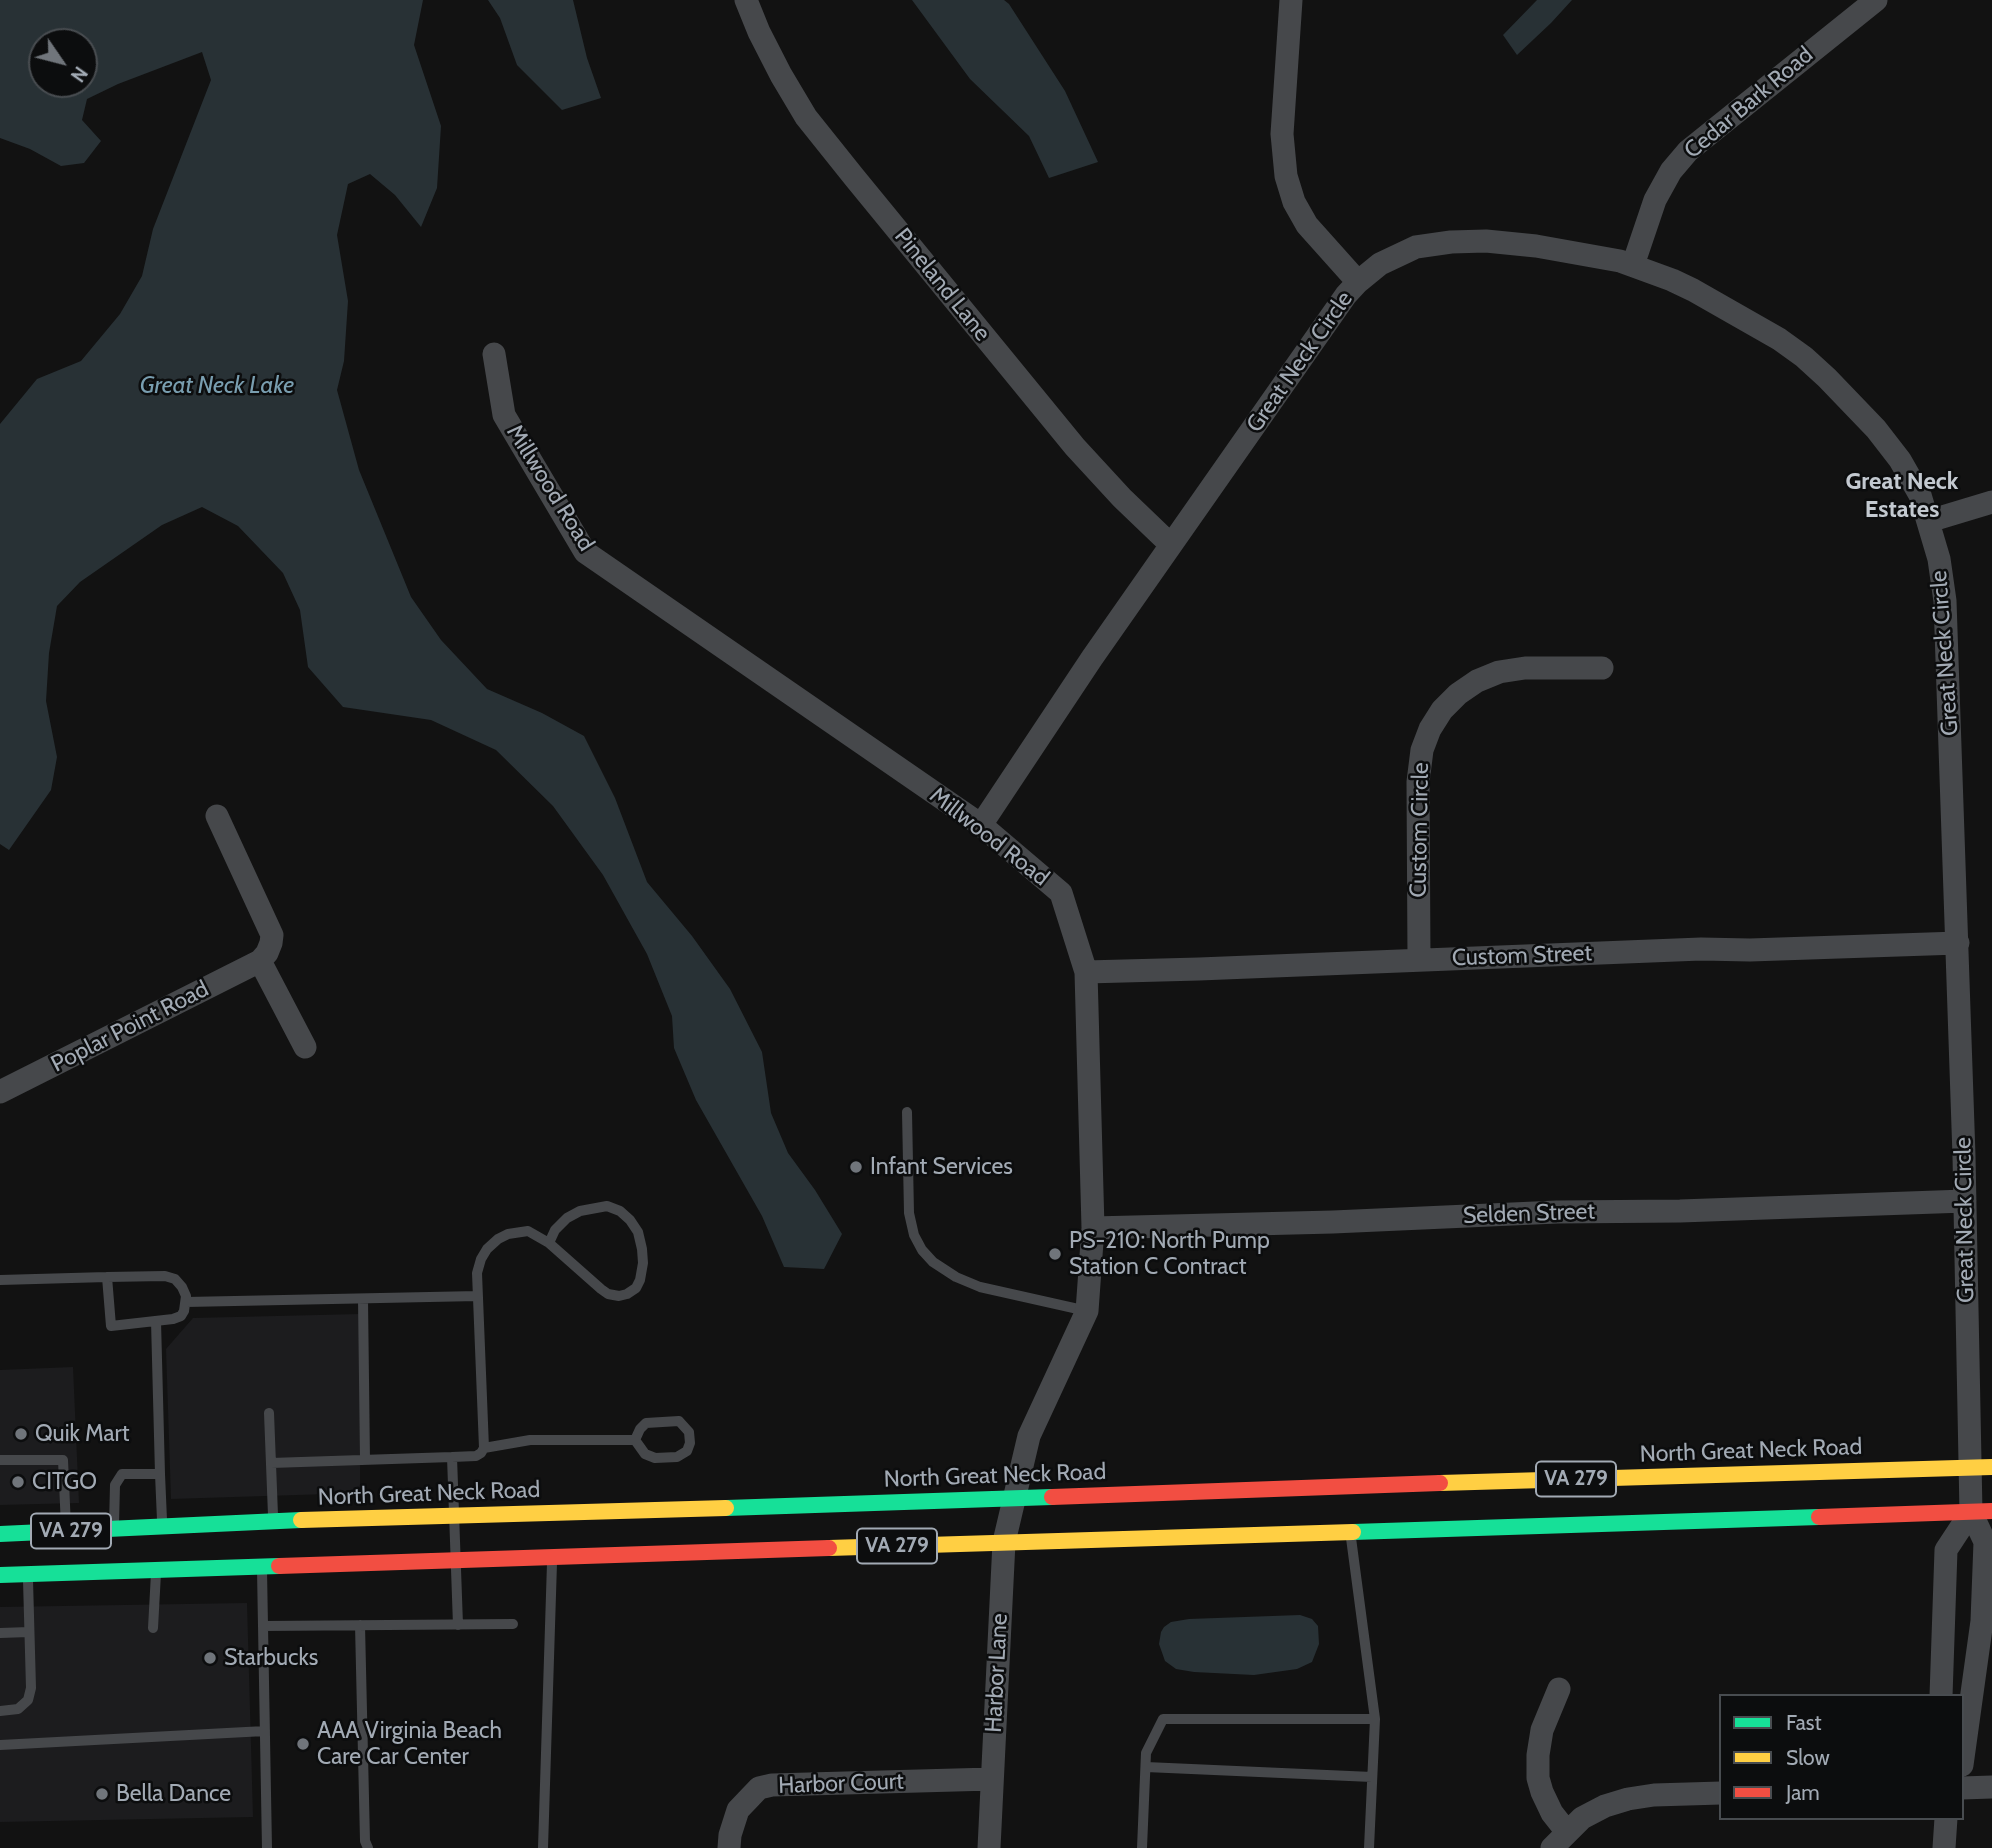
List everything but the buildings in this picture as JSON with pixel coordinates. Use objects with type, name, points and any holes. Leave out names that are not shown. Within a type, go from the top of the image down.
[{"type":"main road","name":"North Great Neck Road","points":[[0,1534],[273,1521],[1981,1467]]},
{"type":"main road","name":"VA 279","points":[[0,1575],[1982,1512]]},
{"type":"street","name":"Pineland Lane","points":[[746,0],[781,75],[806,117],[1075,447],[1122,498],[1171,545]]},
{"type":"street","points":[[1291,0],[1282,134],[1286,176],[1294,202],[1307,225],[1358,282]]},
{"type":"street","name":"Cedar Bark Road","points":[[1633,265],[1655,200],[1671,171],[1688,151],[1876,0]]},
{"type":"street","name":"Great Neck Circle","points":[[981,825],[1092,659],[1346,295],[1380,264],[1416,247],[1451,242],[1486,241],[1585,253],[1633,265],[1672,280],[1804,357],[1875,429],[1900,460],[1920,495],[1939,559],[1945,601],[1965,1201],[1982,1512]]},
{"type":"street","name":"Millwood Road","points":[[494,354],[504,415],[584,552],[981,825],[1061,893],[1086,972],[1093,1228],[1087,1311],[1029,1436],[1015,1499]]},
{"type":"street","points":[[1929,521],[1992,502]]},
{"type":"street","name":"Custom Circle","points":[[1419,960],[1418,782],[1422,750],[1430,729],[1442,710],[1458,694],[1477,681],[1499,672],[1525,668],[1602,668]]},
{"type":"street","points":[[217,816],[272,935],[267,953],[260,961],[305,1047]]},
{"type":"street","name":"Custom Street","points":[[1086,972],[1701,949],[1750,950],[1958,943]]},
{"type":"street","name":"Poplar Point Road","points":[[0,1092],[260,961]]},
{"type":"street","name":"Selden Street","points":[[1093,1228],[1965,1201]]},
{"type":"street","name":"Harbor Lane","points":[[989,1848],[1004,1542],[1015,1499]]},
{"type":"street","points":[[1941,1694],[1946,1550],[1982,1512]]},
{"type":"street","points":[[1964,1751],[1982,1621],[1985,1542],[1982,1512]]},
{"type":"street","points":[[1559,1689],[1542,1730],[1538,1778],[1560,1840],[1582,1818],[1628,1798],[1719,1793]]},
{"type":"street","name":"Harbor Court","points":[[729,1848],[738,1810],[759,1788],[772,1785],[992,1779]]},
{"type":"street","points":[[1964,1788],[1992,1787]]},
{"type":"street","points":[[1944,1848],[1946,1820]]},
{"type":"lane","points":[[906,1112],[909,1213],[914,1235],[922,1250],[933,1262],[956,1277],[980,1287],[1087,1311]]},
{"type":"lane","points":[[484,1448],[477,1273],[487,1249],[508,1234],[528,1231],[549,1243],[608,1294],[627,1294],[636,1289],[640,1280],[643,1263],[638,1232],[620,1211],[607,1206],[580,1211],[555,1230],[549,1243]]},
{"type":"lane","points":[[0,1280],[107,1277],[165,1276],[175,1279],[182,1287],[186,1302],[181,1316],[111,1326],[107,1277]]},
{"type":"lane","points":[[186,1302],[478,1296]]},
{"type":"lane","points":[[363,1298],[365,1460]]},
{"type":"lane","points":[[156,1321],[163,1527]]},
{"type":"lane","points":[[269,1413],[273,1521]]},
{"type":"lane","points":[[679,1421],[689,1432],[690,1443],[687,1451],[677,1457],[655,1458],[645,1454],[635,1440],[646,1423],[679,1421]]},
{"type":"lane","points":[[271,1463],[476,1456],[484,1448],[530,1440],[635,1440]]},
{"type":"lane","points":[[452,1457],[458,1625]]},
{"type":"lane","points":[[0,1460],[62,1460],[66,1531]]},
{"type":"lane","points":[[114,1529],[115,1485],[122,1474],[160,1474]]},
{"type":"lane","points":[[1350,1531],[1375,1719],[1369,1848]]},
{"type":"lane","points":[[543,1848],[552,1557]]},
{"type":"lane","points":[[262,1567],[267,1848]]},
{"type":"lane","points":[[153,1628],[156,1570]]},
{"type":"lane","points":[[0,1711],[18,1709],[28,1699],[31,1688],[28,1574]]},
{"type":"lane","points":[[263,1626],[513,1624]]},
{"type":"lane","points":[[360,1625],[365,1841],[368,1848]]},
{"type":"lane","points":[[0,1633],[29,1632]]},
{"type":"lane","points":[[1142,1848],[1146,1753],[1163,1719],[1375,1719]]},
{"type":"lane","points":[[0,1745],[265,1731]]},
{"type":"lane","points":[[1146,1768],[1372,1777]]},
{"type":"shaded area","points":[[360,1314],[360,1493],[171,1499],[166,1349],[193,1318]]},
{"type":"shaded area","points":[[73,1367],[79,1503],[0,1505],[0,1370]]},
{"type":"shaded area","points":[[247,1603],[253,1817],[0,1822],[0,1607]]},
{"type":"water","name":"Great Neck Lake","points":[[0,0],[423,0],[414,45],[441,126],[437,188],[421,227],[395,195],[370,174],[348,184],[337,235],[348,301],[344,361],[337,390],[359,470],[411,597],[441,640],[487,689],[542,713],[584,736],[615,798],[647,882],[692,936],[730,989],[762,1052],[771,1113],[788,1153],[842,1234],[824,1269],[784,1267],[762,1216],[696,1100],[674,1048],[672,1016],[647,954],[603,875],[553,806],[496,750],[431,720],[343,707],[308,667],[300,610],[283,573],[238,526],[202,507],[162,525],[80,582],[57,606],[49,653],[46,701],[57,757],[51,790],[9,850],[0,844],[0,424],[37,379],[81,361],[120,314],[142,276],[153,229],[211,80],[202,52],[98,94],[98,28],[28,28],[28,98],[89,98],[82,120],[101,141],[84,163],[61,166],[30,149],[0,138]]},
{"type":"water","points":[[488,0],[573,0],[587,58],[601,98],[562,110],[517,65],[500,18]]},
{"type":"water","points":[[912,0],[1004,0],[1009,4],[1065,91],[1098,162],[1049,178],[1029,136],[970,79]]},
{"type":"water","points":[[1537,0],[1572,0],[1517,55],[1503,35]]},
{"type":"water","points":[[1300,1615],[1312,1619],[1318,1626],[1319,1644],[1312,1662],[1297,1669],[1254,1675],[1176,1669],[1165,1661],[1159,1644],[1161,1632],[1171,1622]]},
{"type":"traffic: fast","points":[[726,1508],[1052,1497]]},
{"type":"traffic: fast","points":[[1353,1532],[1819,1517]]},
{"type":"traffic: fast","points":[[0,1534],[301,1520]]},
{"type":"traffic: fast","points":[[0,1575],[279,1566]]},
{"type":"traffic: slow","points":[[1440,1483],[1992,1467]]},
{"type":"traffic: slow","points":[[301,1520],[726,1508]]},
{"type":"traffic: slow","points":[[829,1548],[1353,1532]]},
{"type":"traffic: jam","points":[[1052,1497],[1440,1483]]},
{"type":"traffic: jam","points":[[1819,1517],[1992,1511]]},
{"type":"traffic: jam","points":[[279,1566],[829,1548]]},
{"type":"place","name":"Infant Services","points":[[856,1167]]},
{"type":"place","name":"PS-210: North Pump Station C Contract","points":[[1055,1254]]},
{"type":"place","name":"Quik Mart","points":[[21,1434]]},
{"type":"place","name":"CITGO","points":[[18,1482]]},
{"type":"place","name":"Starbucks","points":[[210,1658]]},
{"type":"place","name":"AAA Virginia Beach Care Car Center","points":[[303,1744]]},
{"type":"place","name":"Bella Dance","points":[[102,1794]]},
{"type":"district","name":"Great Neck Estates","points":[[1902,496]]}]
